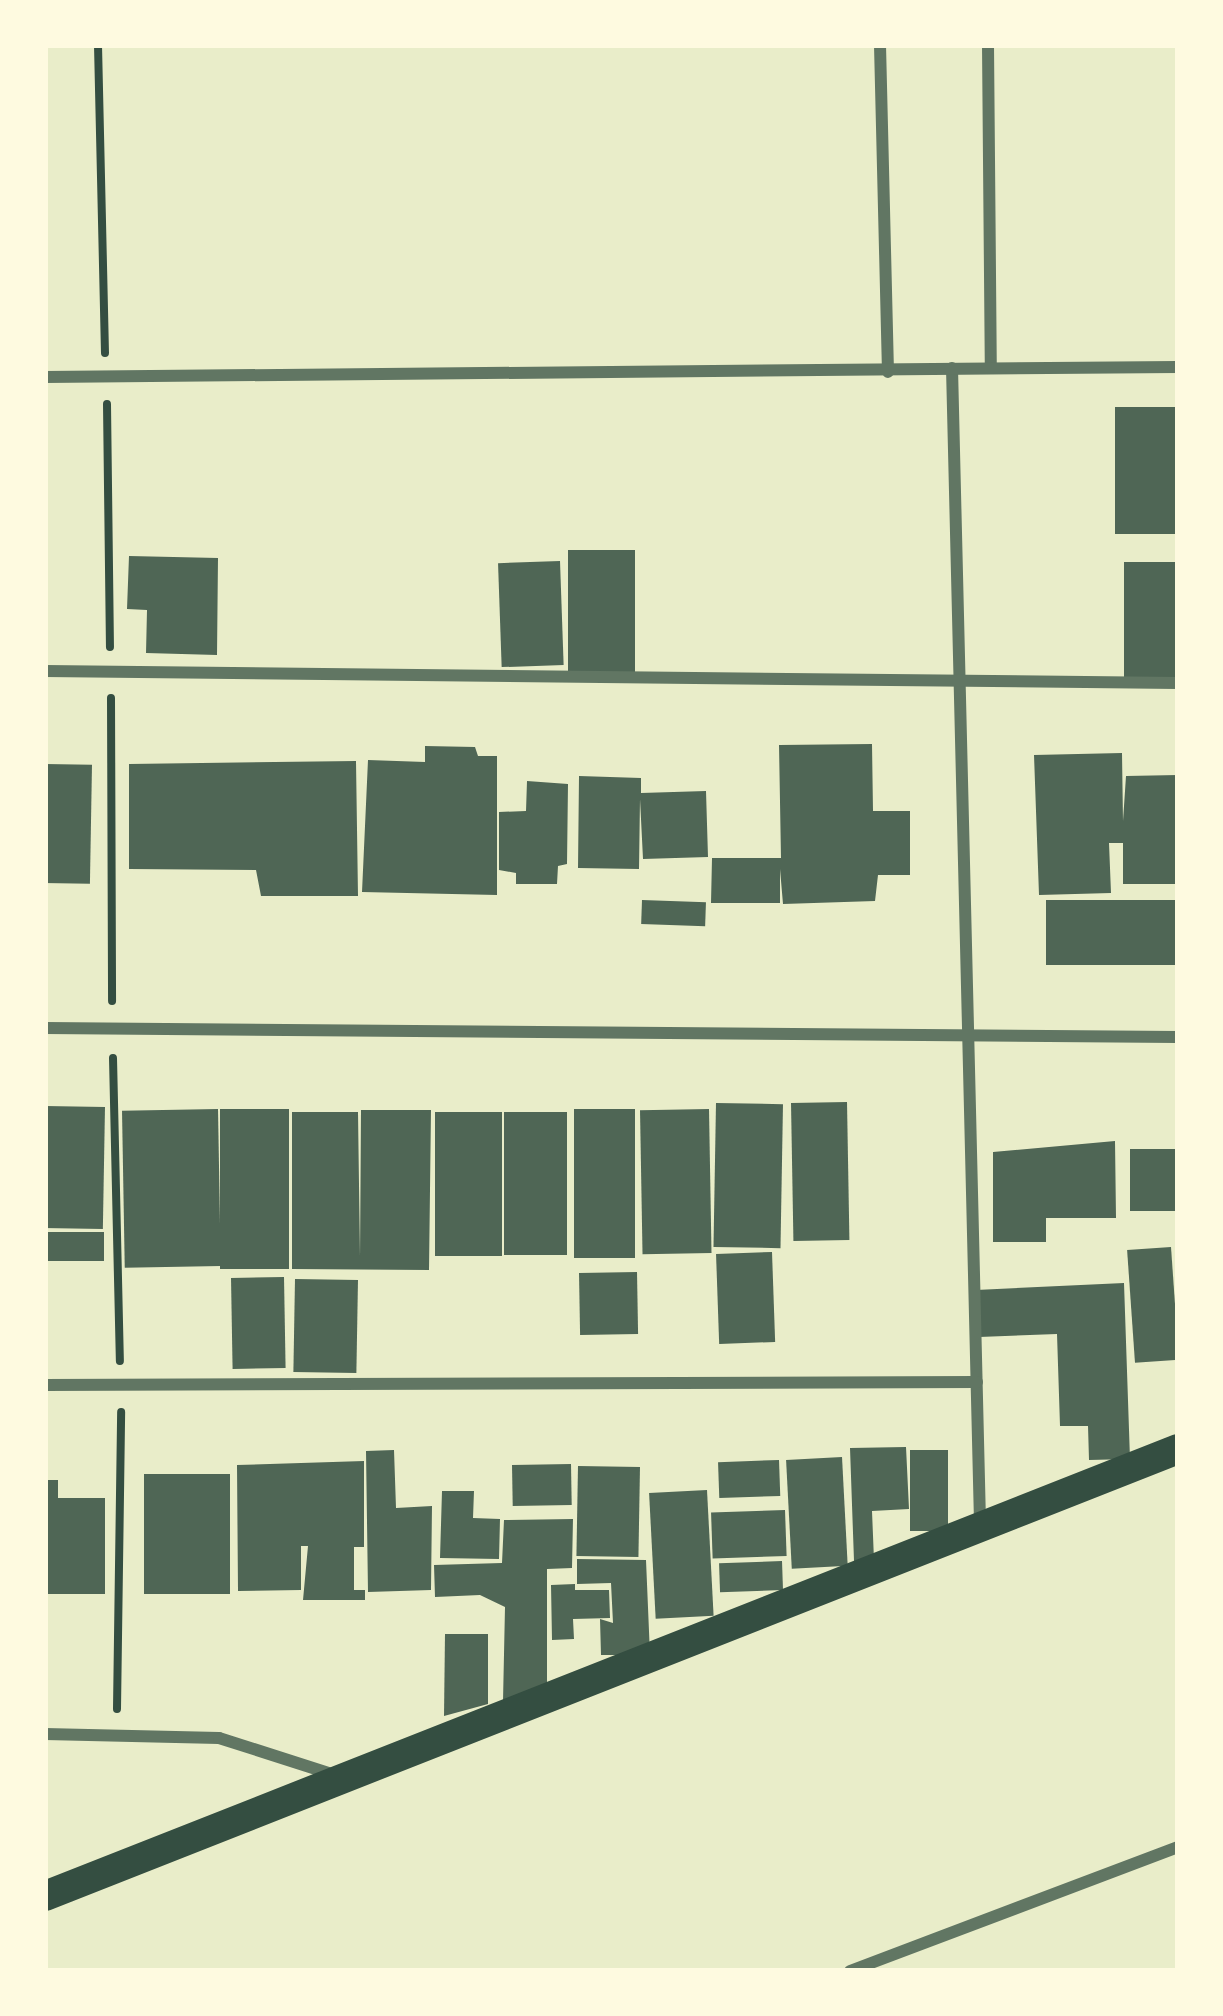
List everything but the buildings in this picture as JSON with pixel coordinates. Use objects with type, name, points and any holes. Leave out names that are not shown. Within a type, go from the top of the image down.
[{"type":"main road","points":[[45,1897],[1178,1449]]},
{"type":"street","points":[[880,45],[888,371]]},
{"type":"street","points":[[988,45],[991,368]]},
{"type":"street","points":[[45,377],[1178,367]]},
{"type":"street","points":[[952,368],[980,1526]]},
{"type":"street","points":[[45,671],[959,686],[1178,683]]},
{"type":"street","points":[[45,1028],[969,1030],[1178,1037]]},
{"type":"street","points":[[45,1385],[977,1382]]},
{"type":"street","points":[[45,1735],[219,1738],[344,1778]]},
{"type":"street","points":[[850,1971],[1178,1847]]},
{"type":"path","points":[[98,45],[121,1385],[116,1734]]}]
